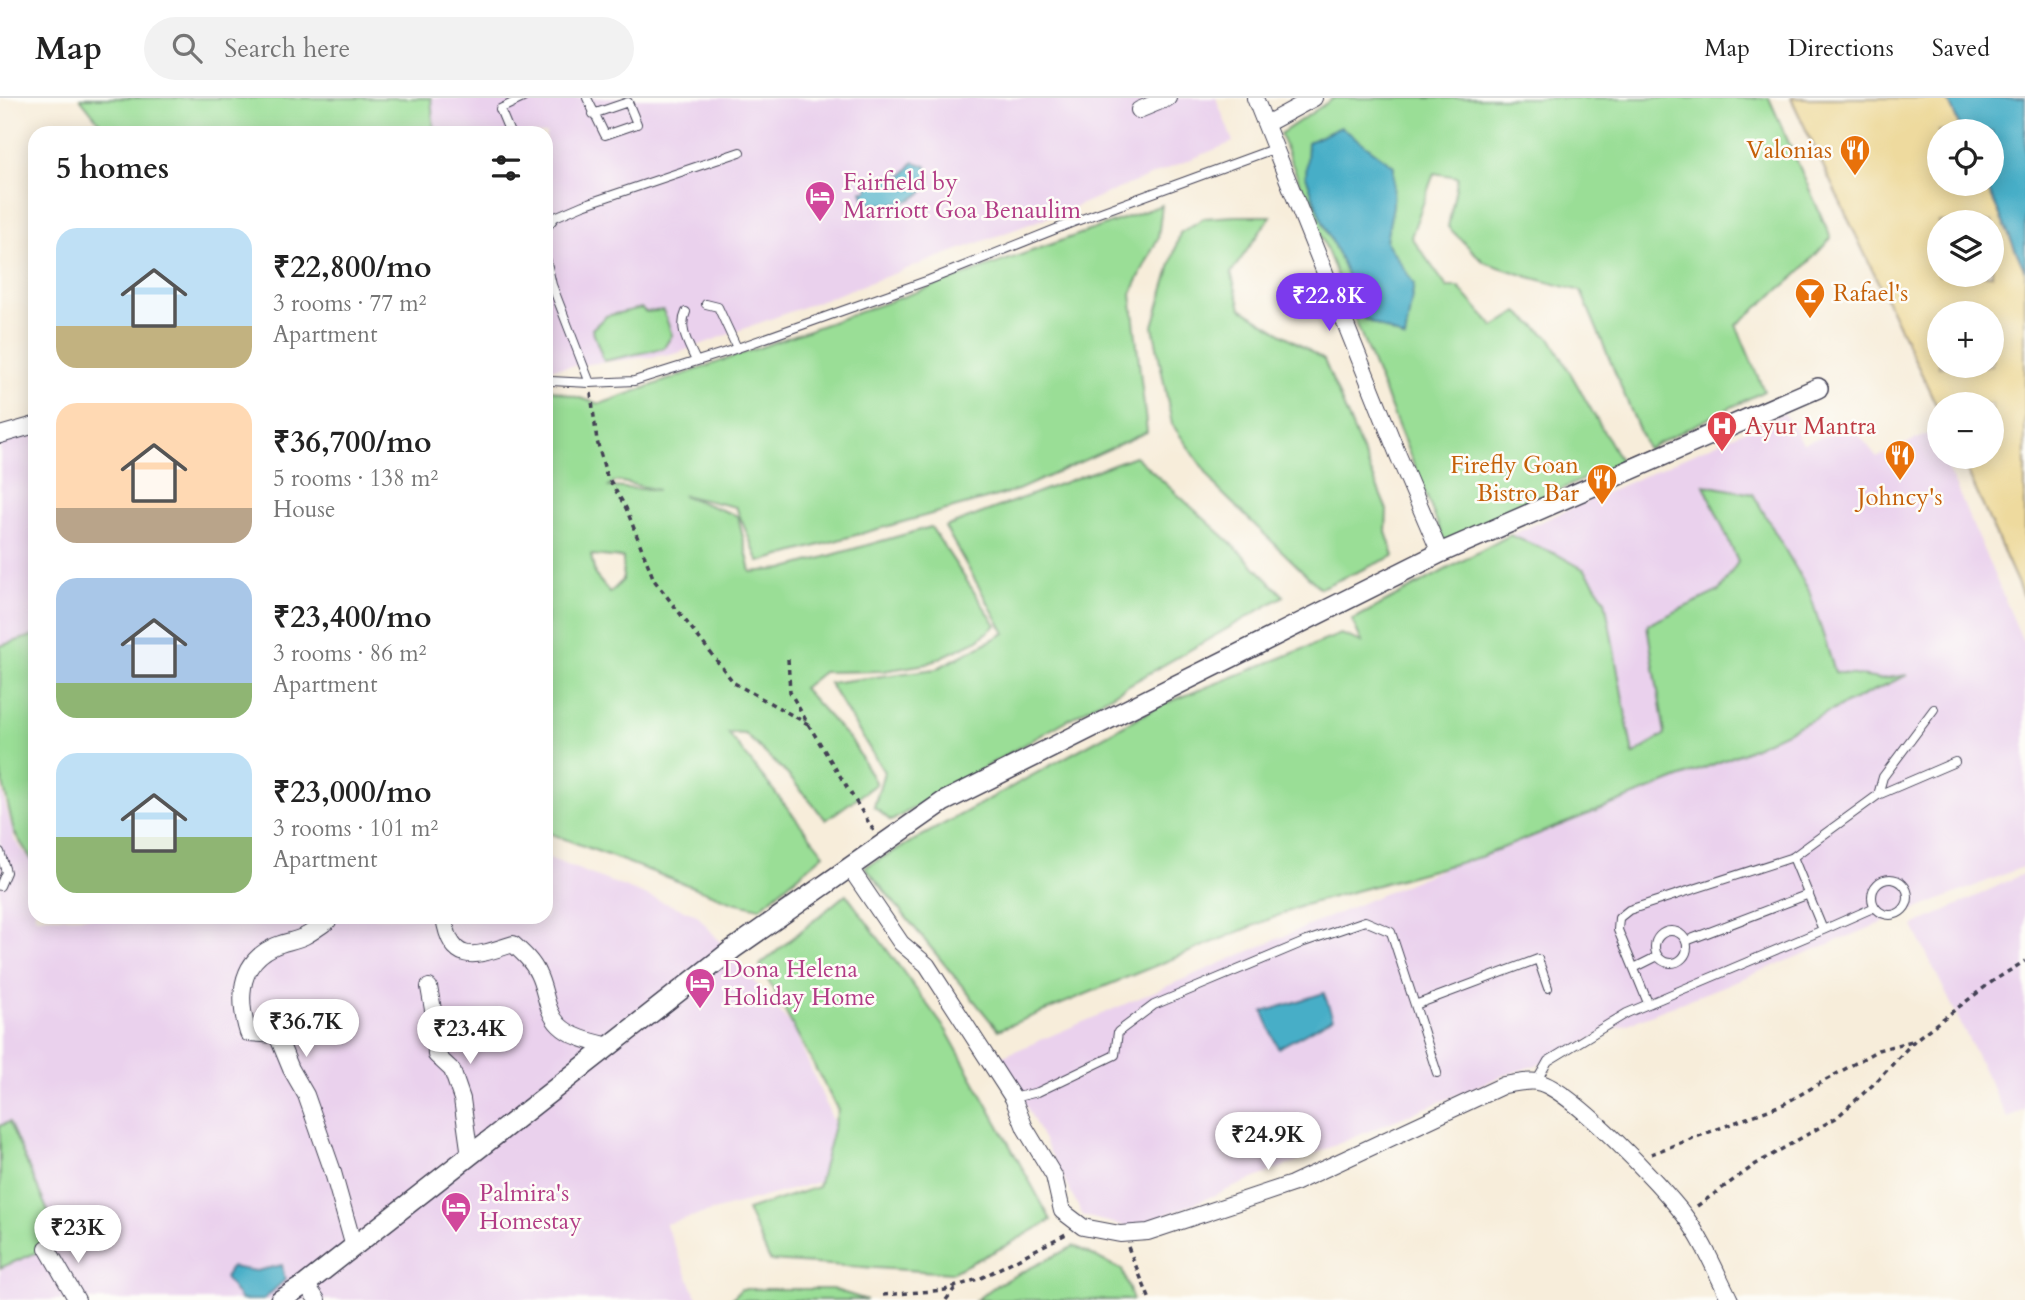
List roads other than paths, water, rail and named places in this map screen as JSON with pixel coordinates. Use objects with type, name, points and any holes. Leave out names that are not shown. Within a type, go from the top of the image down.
[{"type":"street","points":[[1139,110],[1168,98]]},
{"type":"street","points":[[1255,98],[1440,553]]},
{"type":"street","points":[[1266,124],[1314,98]]},
{"type":"street","points":[[279,1300],[312,1292],[354,1247],[733,949],[943,802],[1440,553],[1818,388]]},
{"type":"street","points":[[0,435],[28,427]]},
{"type":"street","points":[[850,868],[901,943],[928,965],[1013,1098],[1025,1128],[1054,1176],[1062,1211],[1083,1227],[1120,1234],[1148,1232],[1292,1184],[1504,1085],[1536,1082],[1554,1089],[1635,1160],[1684,1215],[1707,1252],[1730,1300]]},
{"type":"street","points":[[323,924],[304,936],[273,947],[252,961],[242,988],[242,1013],[248,1033],[277,1035],[290,1069],[306,1095],[332,1169],[354,1247]]},
{"type":"street","points":[[445,924],[447,937],[462,953],[480,955],[513,944],[538,973],[546,999],[559,1025],[582,1039],[610,1046]]},
{"type":"street","points":[[429,987],[435,1021],[436,1055],[452,1070],[463,1099],[470,1156]]},
{"type":"street","points":[[47,1248],[77,1300]]},
{"type":"lane","points":[[507,126],[500,108],[523,98]]},
{"type":"lane","points":[[587,98],[593,114],[604,135],[637,124],[628,102],[593,114]]},
{"type":"lane","points":[[553,382],[634,381],[737,348],[929,281],[1072,223],[1276,148]]},
{"type":"lane","points":[[553,219],[583,205],[740,152]]},
{"type":"lane","points":[[553,288],[590,383]]},
{"type":"lane","points":[[706,304],[718,307],[737,348]]},
{"type":"lane","points":[[686,312],[682,327],[696,361]]},
{"type":"lane","points":[[1878,795],[1883,777],[1934,709]]},
{"type":"lane","points":[[1648,1003],[1618,930],[1619,918],[1629,910],[1793,857],[1878,795],[1955,762]]},
{"type":"lane","points":[[0,852],[6,872],[0,886]]},
{"type":"lane","points":[[1793,857],[1823,930]]},
{"type":"lane","points":[[1888,879],[1904,886],[1907,903],[1900,912],[1895,915],[1884,914],[1875,907],[1872,895],[1877,884],[1888,879]]},
{"type":"lane","points":[[1686,940],[1809,894]]},
{"type":"lane","points":[[1536,1082],[1548,1061],[1627,1013],[1875,907]]},
{"type":"lane","points":[[1013,1098],[1038,1092],[1115,1055],[1118,1032],[1154,1005],[1304,942],[1364,921],[1391,932],[1437,1073]]},
{"type":"lane","points":[[1674,931],[1686,940],[1686,950],[1681,959],[1667,962],[1658,956],[1656,941],[1663,933],[1674,931]]},
{"type":"lane","points":[[1634,968],[1658,956]]},
{"type":"lane","points":[[1415,1005],[1538,959],[1548,988]]},
{"type":"water","points":[[1947,98],[2025,98],[2025,271],[2004,224],[2004,210],[1998,210],[1991,196],[2004,196],[2004,119],[1957,119]]},
{"type":"water","points":[[1341,127],[1394,166],[1393,206],[1386,241],[1414,284],[1405,339],[1363,318],[1306,176],[1308,142]]},
{"type":"water","points":[[914,162],[926,166],[931,175],[928,185],[915,198],[896,203],[866,203],[862,191],[866,191],[877,180],[903,175]]},
{"type":"water","points":[[1324,993],[1333,1018],[1278,1048],[1263,1012]]},
{"type":"water","points":[[282,1265],[285,1280],[263,1300],[241,1300],[225,1278],[231,1267],[256,1271]]},
{"type":"place","name":"Valonias","points":[[1855,177]]},
{"type":"place","name":"Fairfield by Marriott Goa Benaulim","points":[[820,223]]},
{"type":"place","name":"Rafael's","points":[[1810,320]]},
{"type":"place","name":"Ayur Mantra","points":[[1722,453]]},
{"type":"place","name":"Johncy's","points":[[1900,482]]},
{"type":"place","name":"Firefly Goan Bistro Bar","points":[[1602,506]]},
{"type":"place","name":"Dona Helena Holiday Home","points":[[700,1010]]},
{"type":"place","name":"Palmira's Homestay","points":[[456,1234]]}]
